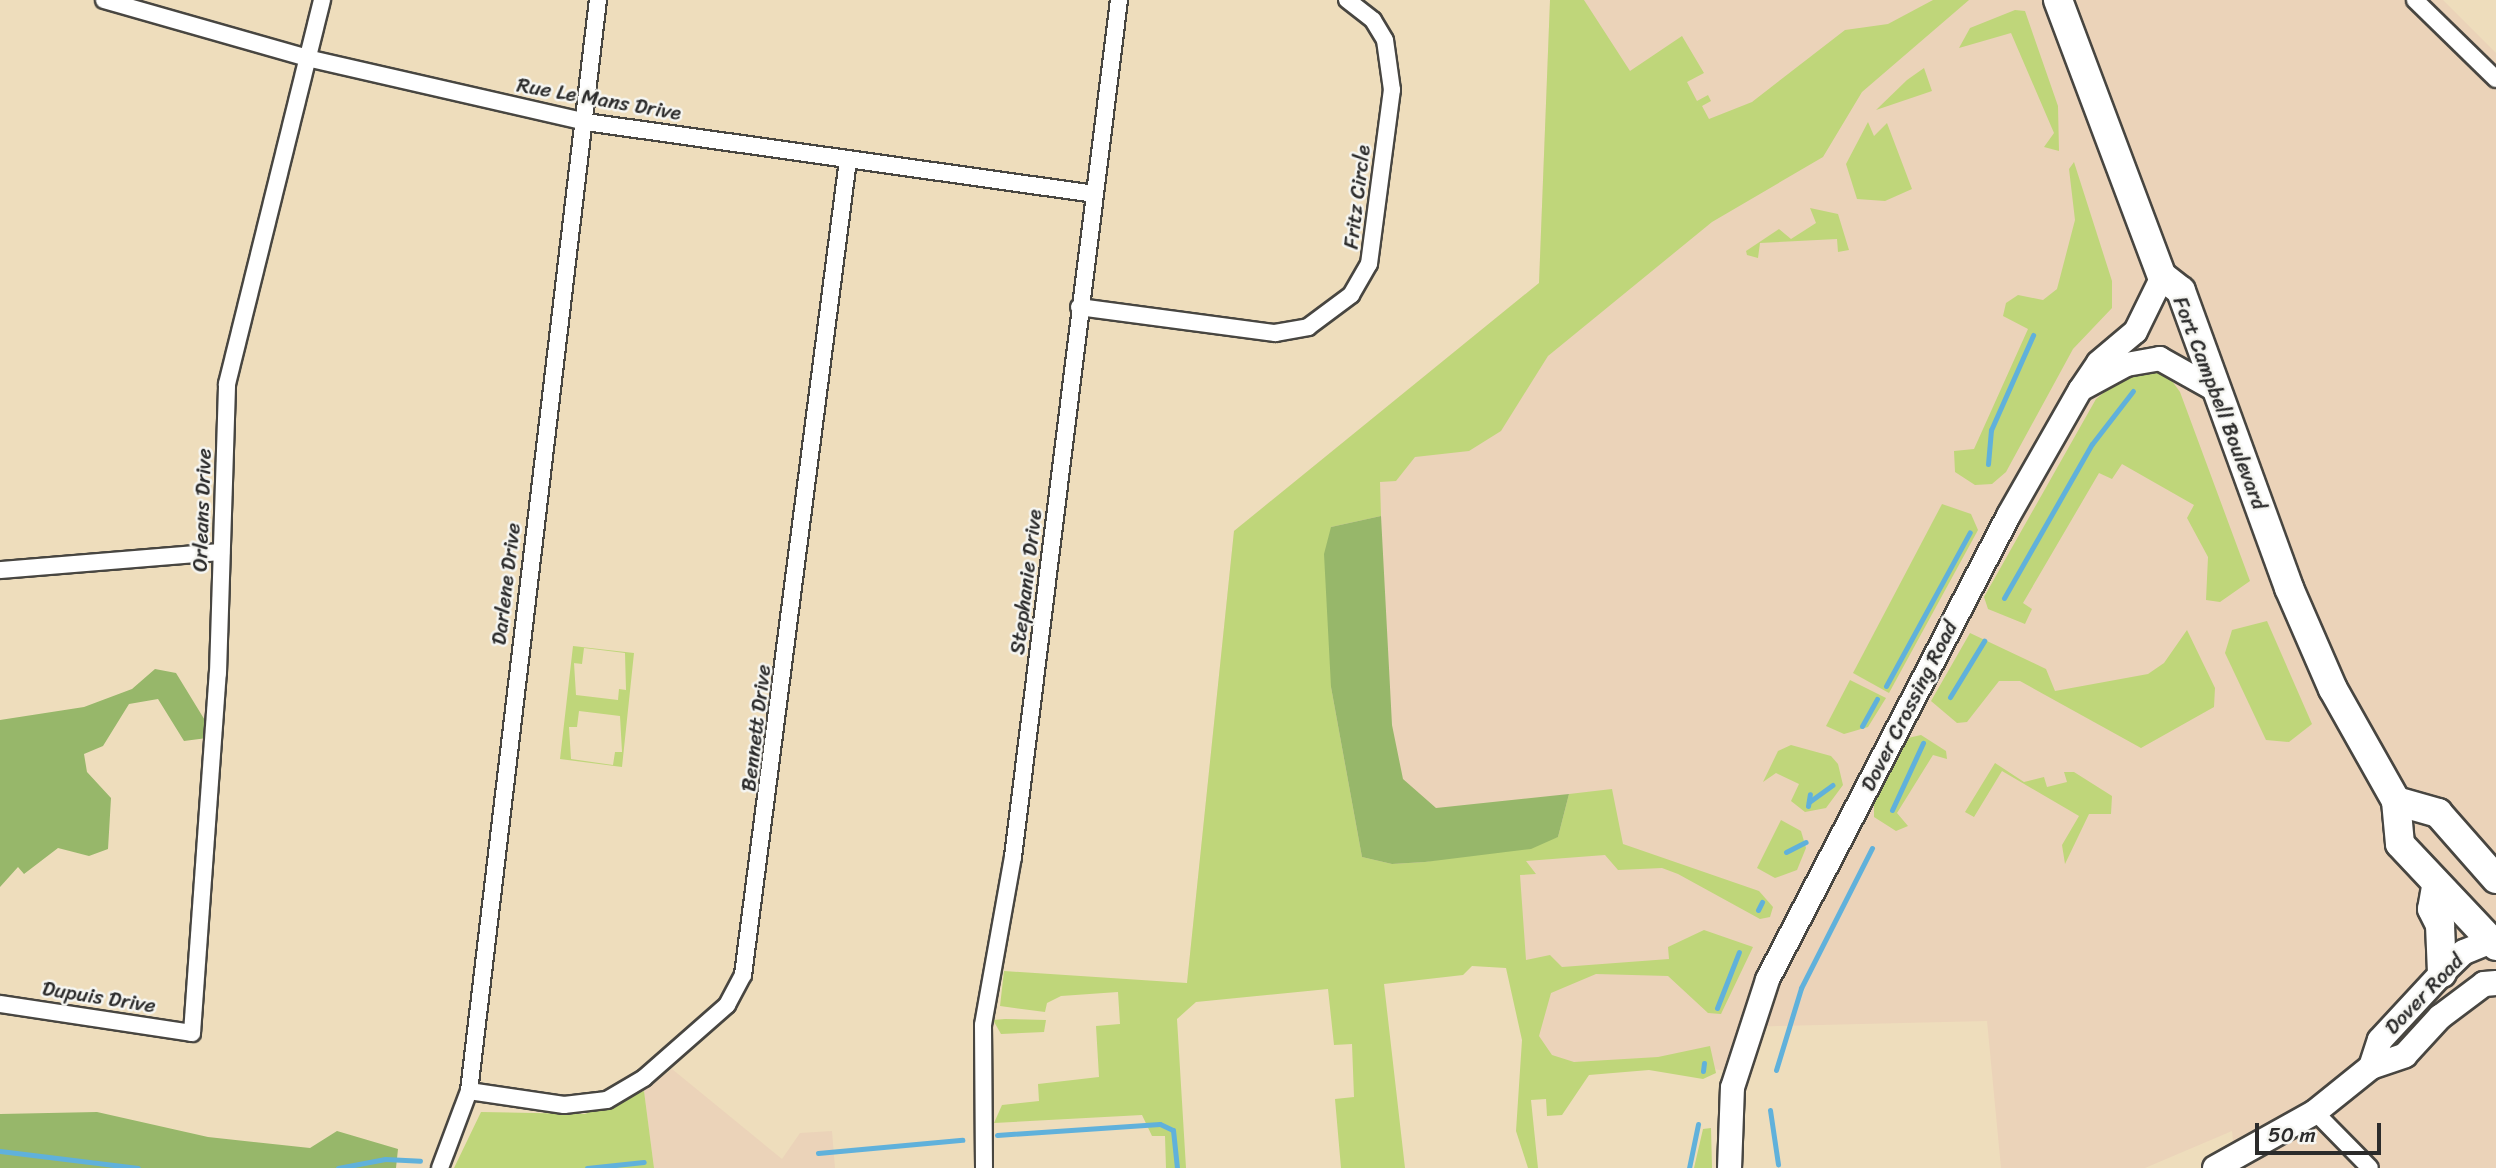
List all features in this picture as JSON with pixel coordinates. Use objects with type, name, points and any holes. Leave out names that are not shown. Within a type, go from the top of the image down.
[{"type":"highway","name":"Fort Campbell Boulevard","points":[[2058,0],[2162,276],[2181,291],[2317,655],[2396,801],[2400,844],[2436,887],[2493,941]]},
{"type":"highway","points":[[2396,801],[2438,813],[2496,878]]},
{"type":"highway","points":[[2436,887],[2432,909],[2440,925],[2442,972]]},
{"type":"main road","name":"Dover Crossing Road","points":[[1729,1168],[1732,1087],[1767,979],[2080,389],[2098,362],[2135,331],[2162,276]]},
{"type":"main road","points":[[2080,389],[2126,364],[2160,358],[2218,391]]},
{"type":"main road","name":"Dover Road","points":[[2371,1067],[2380,1040],[2442,972],[2493,941]]},
{"type":"main road","name":"Dover Road","points":[[2215,1168],[2315,1112],[2371,1067],[2405,1055],[2440,1017],[2484,984],[2496,984]]},
{"type":"street","name":"Rue Le Mans Drive","points":[[104,0],[307,58],[586,122],[1096,194]]},
{"type":"street","name":"Orleans Drive","points":[[192,1032],[233,354],[322,0]]},
{"type":"street","name":"Darlene Drive","points":[[440,1168],[469,1091],[586,122],[598,0]]},
{"type":"street","name":"Stephanie Drive","points":[[984,1168],[983,1025],[1013,857],[1119,0]]},
{"type":"street","name":"Fritz Circle","points":[[1079,307],[1275,333],[1308,327],[1351,295],[1369,264],[1392,90],[1385,40],[1373,20],[1347,0]]},
{"type":"street","points":[[2415,0],[2496,79]]},
{"type":"street","name":"Bennett Drive","points":[[469,1091],[564,1105],[607,1100],[645,1078],[737,991],[748,962],[848,160]]},
{"type":"street","points":[[0,570],[221,552]]},
{"type":"street","name":"Dupuis Drive","points":[[0,1004],[192,1032]]},
{"type":"street","points":[[2315,1112],[2370,1168]]},
{"type":"shaded area","points":[[1550,0],[2443,0],[2496,53],[2496,1168],[2236,1168],[2232,1131],[2145,1168],[2001,1168],[1987,1021],[1742,1027],[1730,1071],[1658,1063],[1531,1073],[1525,960],[1187,984],[1234,531],[1539,283]]},
{"type":"shaded area","points":[[672,1069],[782,1159],[800,1133],[832,1131],[835,1168],[654,1168],[644,1091]]},
{"type":"green space","points":[[1550,0],[1584,0],[1630,71],[1682,36],[1704,73],[1687,82],[1697,101],[1708,95],[1711,101],[1702,106],[1709,119],[1752,102],[1845,30],[1888,24],[1933,0],[1969,0],[1862,92],[1823,157],[1712,222],[1548,356],[1501,431],[1469,451],[1415,457],[1396,481],[1380,482],[1381,516],[1331,527],[1331,687],[1362,857],[1392,864],[1425,862],[1558,837],[1569,794],[1612,789],[1623,844],[1759,891],[1773,907],[1770,917],[1760,919],[1678,874],[1662,868],[1618,870],[1605,855],[1526,861],[1536,874],[1520,875],[1526,960],[1550,955],[1562,967],[1669,959],[1668,947],[1704,930],[1753,947],[1721,1014],[1708,1013],[1668,976],[1596,974],[1551,993],[1539,1036],[1552,1055],[1574,1062],[1658,1057],[1710,1046],[1716,1073],[1703,1079],[1649,1070],[1589,1075],[1562,1115],[1547,1116],[1546,1099],[1531,1100],[1538,1168],[1528,1168],[1516,1131],[1522,1040],[1506,968],[1472,966],[1463,975],[1384,984],[1405,1168],[1341,1168],[1335,1099],[1354,1097],[1352,1044],[1334,1045],[1328,989],[1196,1002],[1177,1019],[1186,1168],[1166,1168],[1165,1136],[1152,1136],[1142,1115],[994,1123],[1002,1105],[1039,1101],[1038,1084],[1099,1077],[1096,1026],[1120,1024],[1118,992],[1061,996],[1047,1003],[1045,1012],[1000,1006],[1004,971],[1187,983],[1234,531],[1539,283]]},
{"type":"green space","points":[[2015,10],[2025,11],[2058,106],[2059,151],[2044,147],[2054,133],[2011,33],[1959,48],[1970,28]]},
{"type":"green space","points":[[1924,68],[1932,91],[1876,110],[1907,80]]},
{"type":"green space","points":[[1868,122],[1874,136],[1887,123],[1912,189],[1885,201],[1857,199],[1846,164]]},
{"type":"green space","points":[[2074,162],[2112,281],[2112,308],[2073,349],[2006,472],[1992,484],[1975,485],[1955,472],[1954,451],[1974,449],[2028,329],[2003,316],[2006,303],[2018,295],[2043,300],[2057,289],[2075,220],[2069,169]]},
{"type":"green space","points":[[1810,208],[1838,214],[1849,250],[1838,252],[1837,239],[1760,243],[1758,258],[1747,255],[1746,251],[1779,229],[1791,239],[1816,223]]},
{"type":"green space","points":[[2134,368],[2164,370],[2180,392],[2250,581],[2220,602],[2206,600],[2208,557],[2187,518],[2194,505],[2122,464],[2112,479],[2099,473],[2023,603],[2032,609],[2025,624],[1988,609],[1984,597],[2096,399]]},
{"type":"green space","points":[[1942,504],[1971,514],[1978,530],[1889,693],[1853,673]]},
{"type":"green space","points":[[1381,516],[1392,725],[1403,779],[1436,808],[1569,794],[1558,837],[1531,849],[1425,862],[1392,864],[1362,857],[1331,687],[1324,554],[1331,527]]},
{"type":"green space","points":[[2267,621],[2312,724],[2289,742],[2266,740],[2225,653],[2232,630]]},
{"type":"green space","points":[[2187,630],[2215,688],[2214,707],[2141,748],[2020,681],[1999,681],[1967,722],[1957,723],[1931,701],[1970,633],[2046,669],[2055,691],[2148,674],[2164,663]]},
{"type":"green space","points":[[573,646],[634,653],[622,767],[560,759]],"holes":[[[584,648],[625,653],[626,690],[619,689],[618,700],[576,695],[574,663],[582,664]],[[579,711],[620,716],[622,752],[615,752],[613,765],[571,759],[569,727],[577,727]]]},
{"type":"green space","points":[[155,669],[176,673],[206,722],[207,738],[184,741],[158,699],[129,704],[103,746],[84,754],[87,772],[111,798],[108,849],[89,856],[58,848],[24,874],[18,867],[0,887],[0,720],[84,707],[132,689]]},
{"type":"green space","points":[[1850,680],[1886,698],[1868,727],[1844,734],[1826,726]]},
{"type":"green space","points":[[1921,735],[1946,751],[1947,759],[1933,755],[1897,813],[1908,826],[1896,831],[1874,817],[1874,804],[1908,738]]},
{"type":"green space","points":[[1791,745],[1831,756],[1838,764],[1843,785],[1826,808],[1805,812],[1791,801],[1799,784],[1776,773],[1763,782],[1778,751]]},
{"type":"green space","points":[[1995,763],[2024,782],[2044,777],[2047,787],[2067,782],[2064,772],[2074,772],[2112,796],[2111,814],[2089,814],[2065,864],[2062,845],[2079,816],[2002,771],[1974,817],[1965,812]]},
{"type":"green space","points":[[1781,820],[1801,831],[1806,848],[1797,870],[1775,878],[1757,868]]},
{"type":"green space","points":[[993,1020],[1046,1020],[1044,1032],[1001,1034]]},
{"type":"green space","points":[[644,1091],[654,1168],[454,1168],[481,1112],[585,1114]]},
{"type":"green space","points":[[97,1112],[208,1137],[310,1148],[337,1131],[398,1149],[396,1168],[0,1168],[0,1114]]},
{"type":"green space","points":[[1711,1128],[1712,1168],[1694,1168],[1703,1129]]},
{"type":"waterway","points":[[1988,464],[1991,430],[2033,335]]},
{"type":"waterway","points":[[2004,598],[2092,444],[2133,391]]},
{"type":"waterway","points":[[1886,686],[1970,532]]},
{"type":"waterway","points":[[1950,697],[1984,641]]},
{"type":"waterway","points":[[1862,726],[1877,699]]},
{"type":"waterway","points":[[1892,810],[1923,743]]},
{"type":"waterway","points":[[1809,802],[1832,785]]},
{"type":"waterway","points":[[1808,806],[1810,794]]},
{"type":"waterway","points":[[1786,852],[1806,842]]},
{"type":"waterway","points":[[1776,1070],[1801,988],[1872,848]]},
{"type":"waterway","points":[[1758,910],[1762,902]]},
{"type":"waterway","points":[[1717,1008],[1739,952]]},
{"type":"waterway","points":[[1703,1071],[1704,1063]]},
{"type":"waterway","points":[[1770,1110],[1778,1164]]},
{"type":"waterway","points":[[997,1135],[1160,1124],[1173,1130],[1177,1168]]},
{"type":"waterway","points":[[1689,1168],[1698,1124]]},
{"type":"waterway","points":[[818,1153],[962,1140]]},
{"type":"waterway","points":[[0,1151],[138,1168]]},
{"type":"waterway","points":[[338,1168],[385,1159],[420,1161]]},
{"type":"waterway","points":[[587,1168],[644,1162]]}]
